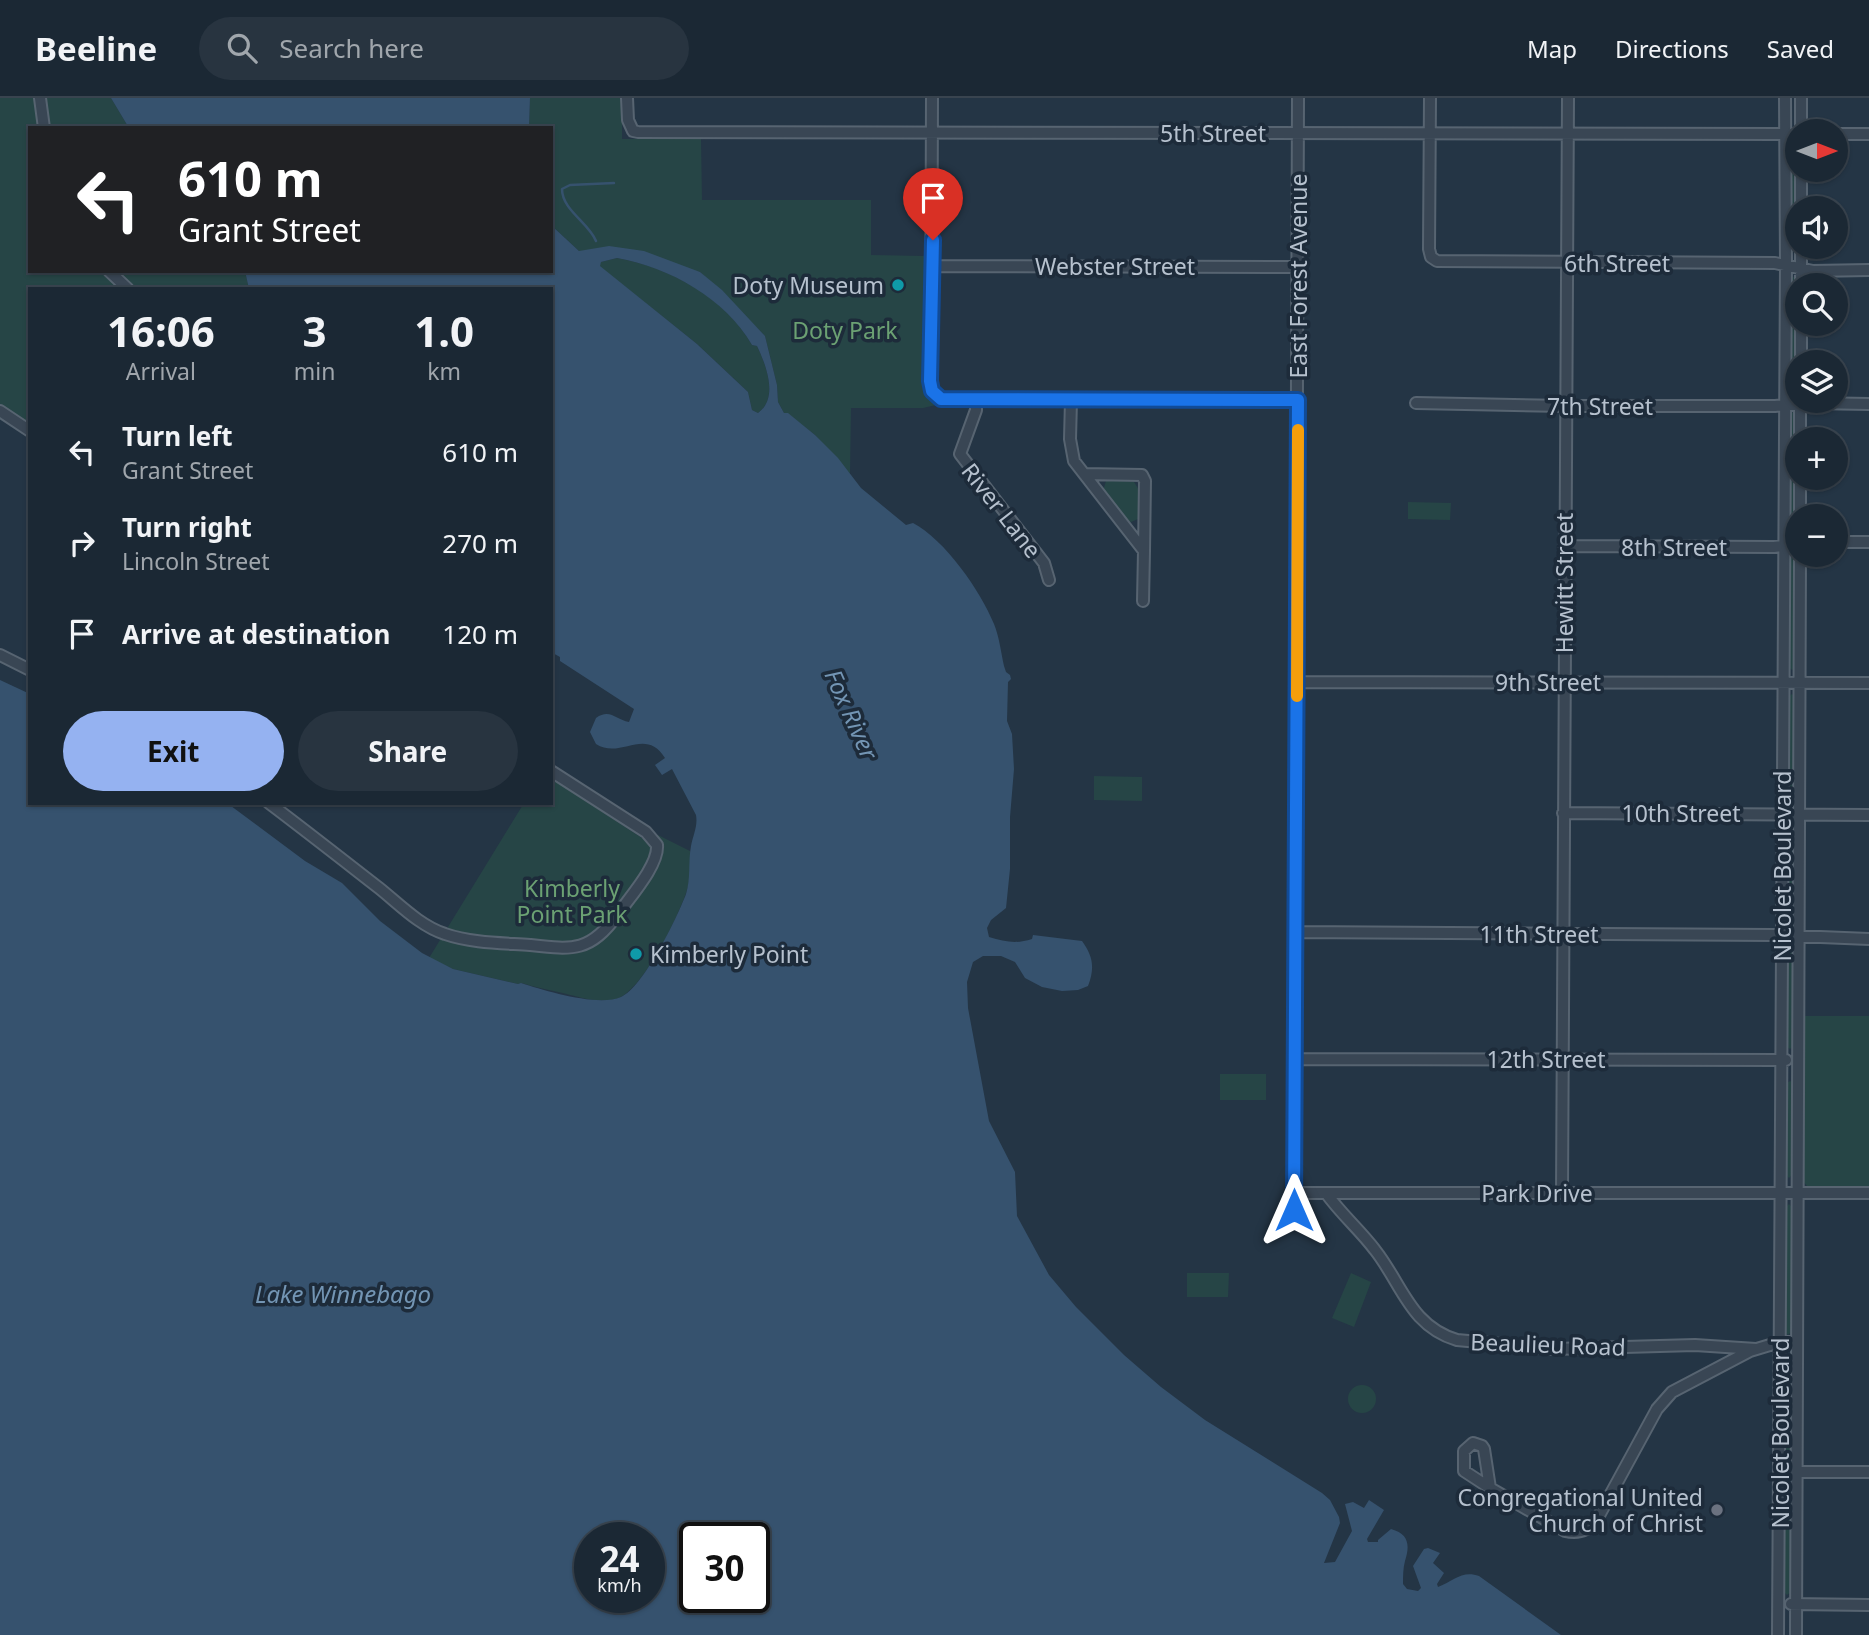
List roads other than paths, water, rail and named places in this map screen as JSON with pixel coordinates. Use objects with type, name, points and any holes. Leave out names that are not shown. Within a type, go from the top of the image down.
[{"type":"street","points":[[40,98],[44,126]]},
{"type":"street","name":"5th Street","points":[[627,98],[630,129],[649,132],[1784,134]]},
{"type":"street","points":[[932,98],[930,381],[934,394],[946,400],[1298,400]]},
{"type":"street","name":"East Forest Avenue","points":[[1294,1210],[1298,98]]},
{"type":"street","points":[[1430,98],[1430,134]]},
{"type":"street","name":"Hewitt Street","points":[[1562,1194],[1568,98]]},
{"type":"street","name":"Nicolet Boulevard","points":[[1778,1635],[1786,264],[1784,98]]},
{"type":"street","points":[[1800,119],[1801,98]]},
{"type":"street","name":"6th Street","points":[[1430,134],[1429,249],[1433,259],[1441,262],[1786,264],[1813,271],[1869,270]]},
{"type":"street","points":[[1848,134],[1869,134]]},
{"type":"street","points":[[1801,259],[1801,273]]},
{"type":"street","name":"Webster Street","points":[[932,266],[1298,267]]},
{"type":"street","points":[[111,273],[126,287]]},
{"type":"street","name":"River Lane","points":[[976,400],[976,411],[960,454],[1044,564],[1049,580]]},
{"type":"street","points":[[1071,400],[1070,449],[1074,461],[1144,551]]},
{"type":"street","name":"7th Street","points":[[1416,403],[1566,407],[1784,406]]},
{"type":"street","name":"7th Street","points":[[1848,403],[1869,404]]},
{"type":"street","points":[[0,411],[28,430]]},
{"type":"street","points":[[1084,474],[1142,475],[1145,481],[1143,601]]},
{"type":"street","points":[[1848,542],[1869,542]]},
{"type":"street","name":"8th Street","points":[[1564,547],[1783,546]]},
{"type":"street","name":"Nicolet Boulevard","points":[[1796,1635],[1800,567]]},
{"type":"street","points":[[0,655],[28,669]]},
{"type":"street","name":"9th Street","points":[[1297,682],[1869,683]]},
{"type":"street","points":[[272,805],[415,916],[443,934],[555,948],[583,946],[599,936],[613,920],[649,871],[657,855],[657,848],[646,832],[553,772]]},
{"type":"street","name":"10th Street","points":[[1563,813],[1869,815]]},
{"type":"street","name":"11th Street","points":[[1296,932],[1869,939]]},
{"type":"street","name":"12th Street","points":[[1295,1059],[1797,1061]]},
{"type":"street","name":"Park Drive","points":[[1294,1193],[1869,1193]]},
{"type":"street","name":"Beaulieu Road","points":[[1326,1193],[1376,1251],[1403,1296],[1426,1325],[1446,1337],[1554,1349],[1695,1345],[1756,1349]]},
{"type":"street","points":[[1490,1488],[1565,1531],[1586,1530],[1597,1521],[1641,1436],[1666,1398],[1685,1384],[1756,1349],[1780,1342],[1796,1342]]},
{"type":"street","points":[[1781,1472],[1869,1472]]},
{"type":"street","points":[[1779,1603],[1869,1605]]},
{"type":"water","points":[[111,98],[530,98],[529,126],[128,126]]},
{"type":"water","name":"Lake Winnebago","points":[[553,227],[579,251],[609,246],[644,251],[700,272],[722,290],[765,336],[777,385],[778,402],[784,413],[788,413],[815,435],[838,458],[861,488],[906,525],[913,523],[925,531],[949,553],[971,582],[994,624],[1004,666],[1011,679],[1008,682],[1007,721],[1012,734],[1014,769],[1006,908],[991,920],[987,928],[989,937],[1016,942],[1032,939],[1033,935],[1082,941],[1092,962],[1088,986],[1078,990],[1062,991],[1042,987],[1025,978],[1015,962],[1001,956],[983,956],[973,962],[967,982],[968,1008],[989,1121],[1015,1172],[1017,1216],[1049,1275],[1076,1307],[1124,1355],[1161,1387],[1205,1420],[1330,1500],[1340,1523],[1324,1563],[1335,1562],[1352,1531],[1345,1504],[1353,1502],[1364,1508],[1369,1500],[1384,1510],[1367,1539],[1368,1542],[1378,1542],[1391,1529],[1407,1541],[1403,1584],[1407,1589],[1418,1591],[1421,1588],[1413,1566],[1424,1549],[1428,1548],[1440,1553],[1433,1563],[1444,1573],[1437,1584],[1438,1587],[1463,1575],[1479,1576],[1561,1635],[0,1635],[0,680],[28,693],[28,805],[230,805],[305,861],[342,883],[380,921],[422,953],[453,969],[586,999],[611,1000],[630,991],[649,967],[686,894],[696,815],[672,769],[662,775],[655,765],[665,758],[657,749],[641,744],[605,748],[596,744],[590,732],[596,718],[609,714],[629,722],[634,709],[560,661],[560,657],[553,653],[553,287],[249,287],[245,273],[553,273]],"holes":[[[617,258],[676,277],[712,300],[741,328],[752,345],[757,346],[769,381],[768,399],[758,413],[752,410],[748,392],[697,344],[600,266],[601,262]]]},
{"type":"waterway","points":[[596,241],[566,203],[562,189],[570,185],[614,183]]},
{"type":"place","name":"Doty Museum","points":[[898,285]]},
{"type":"place","name":"Kimberly Point","points":[[636,954]]},
{"type":"place","name":"Congregational United Church of Christ","points":[[1717,1510]]},
{"type":"park label","name":"Doty Park","points":[[845,330]]},
{"type":"park label","name":"Kimberly Point Park","points":[[572,901]]},
{"type":"water label","name":"Fox River","points":[[852,714]]}]
